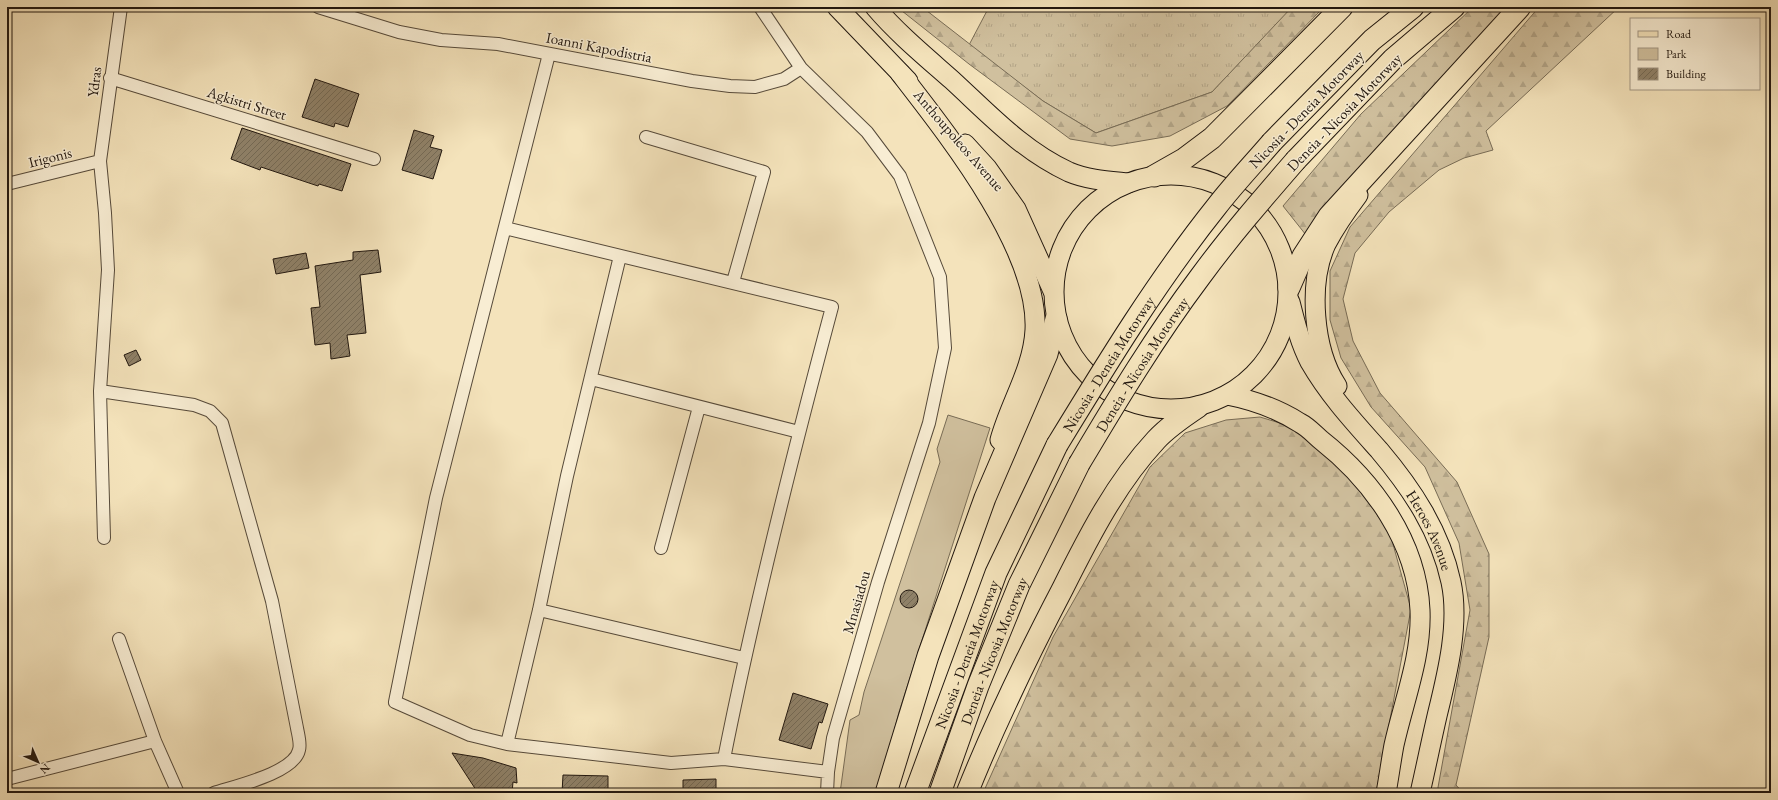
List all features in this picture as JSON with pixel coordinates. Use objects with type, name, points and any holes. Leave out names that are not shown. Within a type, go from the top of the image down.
[{"type":"highway","points":[[1154,176],[1184,159],[1212,138],[1342,7]]},
{"type":"highway","name":"Nicosia - Deneia Motorway","points":[[915,793],[996,572],[1057,445],[1130,326],[1172,265],[1217,205],[1272,142],[1372,40],[1413,7]]},
{"type":"highway","name":"Deneia - Nicosia Motorway","points":[[940,793],[978,686],[1020,585],[1079,464],[1117,400],[1157,338],[1200,277],[1246,218],[1296,160],[1393,59],[1454,7]]},
{"type":"highway","points":[[1289,295],[1303,256],[1329,216],[1520,7]]},
{"type":"highway","points":[[886,793],[928,656],[985,498],[1047,354],[1056,319]]},
{"type":"highway","points":[[967,793],[1023,664],[1085,545],[1124,480],[1157,438],[1170,426],[1198,406]]},
{"type":"main road","name":"Anthoupoleos Avenue","points":[[837,7],[987,168],[1016,209],[1053,291]]},
{"type":"main road","points":[[875,7],[918,50],[1022,144],[1045,160],[1070,172],[1088,178],[1128,183]]},
{"type":"main road","points":[[900,73],[942,128],[983,187],[1014,246],[1024,269],[1030,293],[1035,330],[1032,348],[1027,368],[1001,437],[985,498]]},
{"type":"main road","points":[[1378,450],[1334,382],[1320,347],[1316,311],[1316,290],[1318,268],[1326,245],[1337,224],[1398,140]]},
{"type":"main road","name":"Heroes Avenue","points":[[1128,183],[1154,176],[1179,175],[1214,182],[1244,199],[1264,218],[1277,240],[1285,263],[1289,295],[1298,334],[1310,361],[1346,415],[1406,483],[1423,510],[1442,552],[1451,582],[1454,613],[1450,664],[1420,793]]},
{"type":"main road","points":[[1128,183],[1104,196],[1093,205],[1083,214],[1067,237],[1057,264],[1053,291],[1056,319],[1065,344],[1081,368],[1103,388],[1120,399],[1146,407],[1172,410],[1198,406],[1227,395],[1253,376],[1273,350],[1289,295]]},
{"type":"main road","name":"Heroes Avenue","points":[[1227,395],[1267,406],[1301,423],[1338,453],[1368,485],[1397,528],[1413,566],[1420,609],[1417,658],[1394,746],[1386,793]]},
{"type":"street","name":"Ydras","points":[[104,538],[100,392],[108,270],[100,161],[110,78],[121,7]]},
{"type":"street","name":"Ioanni Kapodistria","points":[[318,7],[399,32],[441,40],[498,44],[692,81],[730,86],[755,87],[784,79],[801,68]]},
{"type":"street","points":[[760,7],[801,68]]},
{"type":"street","points":[[549,54],[436,498],[395,702],[470,735],[508,744],[671,763],[724,759],[828,772]]},
{"type":"street","name":"Mnasiadou","points":[[801,68],[867,132],[900,176],[940,277],[945,348],[929,423],[878,582],[835,731],[828,772],[827,793]]},
{"type":"street","name":"Agkistri Street","points":[[110,78],[374,159]]},
{"type":"street","points":[[646,137],[764,172],[734,282]]},
{"type":"street","name":"Irigonis","points":[[7,184],[100,161]]},
{"type":"street","points":[[505,228],[734,282],[832,307],[799,432],[744,658],[724,759]]},
{"type":"street","points":[[508,744],[539,610],[567,476],[620,256]]},
{"type":"street","points":[[591,379],[799,432]]},
{"type":"street","points":[[100,392],[194,405],[210,411],[222,423],[272,601],[300,749],[293,761],[281,769],[214,793]]},
{"type":"street","points":[[661,548],[699,407]]},
{"type":"street","points":[[539,610],[744,658]]},
{"type":"street","points":[[118,639],[155,741],[178,793]]},
{"type":"street","points":[[7,779],[155,741]]},
{"type":"green space","points":[[897,7],[922,7],[1043,101],[1096,133],[1212,92],[1292,7],[1324,7],[1227,106],[1170,136],[1112,146],[1070,139],[969,64]]},
{"type":"green space","points":[[989,7],[1286,7],[1290,10],[1212,92],[1096,133],[1043,101],[969,45]]},
{"type":"green space","points":[[1473,7],[1510,7],[1306,235],[1283,206],[1361,114]]},
{"type":"green space","points":[[1539,7],[1619,7],[1486,131],[1493,150],[1464,158],[1439,170],[1389,212],[1355,253],[1343,299],[1353,341],[1380,393],[1457,482],[1489,554],[1489,637],[1456,785],[1463,793],[1437,793],[1470,610],[1459,543],[1425,467],[1371,407],[1341,358],[1330,320],[1330,271],[1350,227]]},
{"type":"green space","points":[[948,415],[990,428],[899,712],[878,793],[840,793],[850,720],[859,715],[864,692],[940,462],[937,449]]},
{"type":"green space","points":[[1260,417],[1293,427],[1345,471],[1386,519],[1411,609],[1376,793],[983,793],[1053,637],[1150,467],[1185,433],[1226,420]]},
{"type":"building","points":[[315,79],[359,94],[348,127],[335,123],[334,127],[302,117]]},
{"type":"building","points":[[242,128],[351,164],[342,191],[319,184],[318,186],[261,167],[260,170],[231,159]]},
{"type":"building","points":[[414,130],[434,136],[430,147],[442,150],[433,179],[402,170]]},
{"type":"building","points":[[378,250],[381,272],[360,275],[366,333],[347,335],[350,356],[331,359],[330,343],[315,345],[311,308],[320,307],[315,266],[353,260],[353,252]]},
{"type":"building","points":[[306,253],[309,268],[276,274],[273,259]]},
{"type":"building","points":[[136,350],[141,360],[129,366],[124,355]]},
{"type":"building","points":[[905,590],[913,590],[918,595],[916,606],[913,608],[905,608],[900,603],[900,595]]},
{"type":"building","points":[[793,693],[828,704],[822,723],[819,722],[811,749],[779,740]]},
{"type":"building","points":[[452,753],[483,758],[516,768],[517,783],[513,782],[512,793],[478,793]]},
{"type":"building","points":[[563,775],[608,776],[608,793],[562,793]]},
{"type":"building","points":[[716,779],[716,793],[683,793],[683,780]]}]
